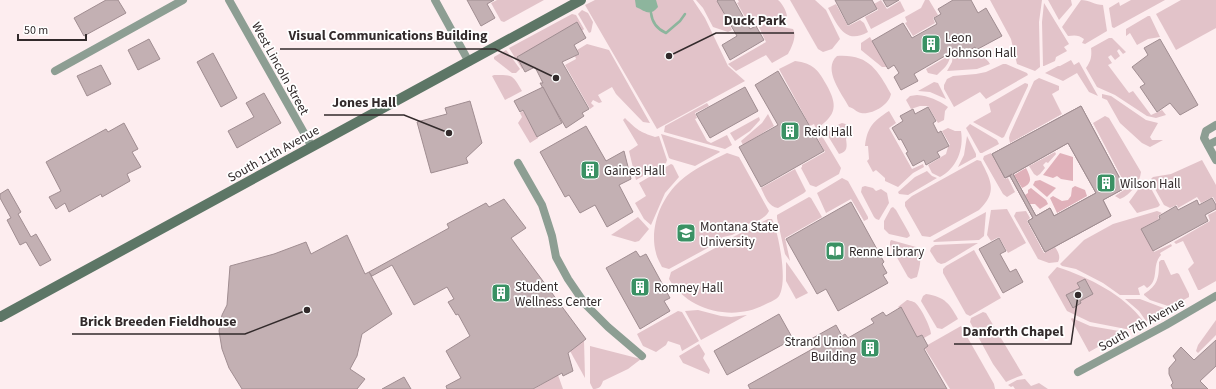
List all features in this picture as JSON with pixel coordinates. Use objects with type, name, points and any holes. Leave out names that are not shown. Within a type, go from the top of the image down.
[{"type":"street","points":[[55,71],[183,0]]},
{"type":"street","name":"West Lincoln Street","points":[[229,0],[312,147]]},
{"type":"street","points":[[435,0],[469,62]]},
{"type":"street","name":"South 11th Avenue","points":[[0,317],[580,0]]},
{"type":"street","points":[[1216,124],[1206,131],[1204,138],[1212,143],[1216,160]]},
{"type":"street","points":[[518,163],[542,204],[552,236],[556,257],[568,279],[585,304],[642,356]]},
{"type":"street","name":"South 7th Avenue","points":[[1078,372],[1166,325],[1216,296]]},
{"type":"shaded area","points":[[497,0],[544,0],[504,22],[501,21],[491,3]]},
{"type":"shaded area","points":[[595,0],[693,0],[705,18],[728,66],[745,81],[657,129],[585,5]]},
{"type":"shaded area","points":[[635,0],[656,0],[658,7],[652,12],[647,12],[636,7]]},
{"type":"shaded area","points":[[696,0],[717,0],[732,30],[728,32],[713,27],[703,8]]},
{"type":"shaded area","points":[[738,0],[778,0],[787,14],[787,19],[782,22],[758,16],[748,22],[737,3],[739,2]]},
{"type":"shaded area","points":[[790,0],[815,0],[826,10],[840,39],[832,49],[823,52],[818,49]]},
{"type":"shaded area","points":[[881,0],[887,9],[900,1],[905,11],[871,29],[865,17],[878,10],[874,4]]},
{"type":"shaded area","points":[[925,0],[929,0],[938,15],[933,18],[935,23],[913,36],[905,23],[907,22],[905,17],[921,8]]},
{"type":"shaded area","points":[[990,0],[1042,0],[1039,22],[1040,67],[1035,71],[1017,64],[1011,39]]},
{"type":"shaded area","points":[[1048,0],[1071,0],[1072,5],[1059,20]]},
{"type":"shaded area","points":[[1081,0],[1103,5],[1107,31],[1085,44],[1082,43],[1084,39],[1080,37],[1075,35],[1068,36],[1062,27]]},
{"type":"shaded area","points":[[1131,0],[1165,0],[1114,28],[1112,27],[1109,8],[1119,2],[1120,6]]},
{"type":"shaded area","points":[[1181,0],[1216,0],[1216,28],[1176,50],[1156,14]]},
{"type":"shaded area","points":[[1044,3],[1069,44],[1064,47],[1067,51],[1056,57],[1055,61],[1043,66],[1042,22]]},
{"type":"shaded area","points":[[836,4],[848,26],[860,20],[864,23],[868,32],[853,36],[843,32],[828,8]]},
{"type":"shaded area","points":[[582,10],[588,13],[593,22],[591,32],[589,33],[578,14]]},
{"type":"shaded area","points":[[572,14],[576,15],[584,29],[582,31],[577,23],[517,57],[523,68],[522,69],[509,48]]},
{"type":"shaded area","points":[[1150,16],[1160,37],[1148,39],[1137,45],[1130,33],[1126,36],[1126,29]]},
{"type":"shaded area","points":[[765,24],[793,29],[794,38],[788,54],[772,63],[766,55],[736,71],[728,64],[766,42],[759,27]]},
{"type":"shaded area","points":[[870,37],[887,67],[882,67],[861,50],[861,43]]},
{"type":"shaded area","points":[[1109,38],[1112,38],[1126,52],[1123,54],[1119,49],[1117,51],[1120,56],[1115,60],[1111,55],[1108,57],[1112,63],[1108,65],[1129,93],[1133,91],[1151,115],[1162,110],[1166,115],[1156,118],[1147,116],[1115,95],[1097,87],[1086,68],[1091,58],[1091,48]]},
{"type":"shaded area","points":[[587,44],[609,50],[650,123],[643,122],[616,94],[612,87],[598,95],[602,102],[599,103],[593,100],[591,103],[594,106],[590,109],[565,65],[576,59],[575,56],[580,54],[577,50]]},
{"type":"shaded area","points":[[974,49],[990,64],[977,69],[947,71],[952,62],[953,54],[957,52],[960,56]]},
{"type":"shaded area","points":[[506,50],[520,69],[516,73],[512,73],[494,59],[494,57]]},
{"type":"shaded area","points":[[950,55],[947,64],[937,75],[928,73],[926,69]]},
{"type":"shaded area","points":[[837,56],[857,58],[864,61],[876,70],[891,94],[887,102],[875,111],[865,113],[849,107],[838,89],[832,74],[833,61]]},
{"type":"shaded area","points":[[1071,60],[1074,65],[1079,62],[1098,96],[1089,92],[1077,73],[1063,81],[1045,73]]},
{"type":"shaded area","points":[[795,61],[811,65],[820,75],[830,91],[834,104],[832,114],[816,129],[814,124],[810,126],[779,69]]},
{"type":"shaded area","points":[[1003,64],[1027,73],[1028,75],[986,99],[980,92],[954,107],[944,89],[947,79],[953,76],[986,72]]},
{"type":"shaded area","points":[[505,75],[514,78],[522,91],[505,100],[492,76]]},
{"type":"shaded area","points":[[1039,78],[1059,86],[1059,90],[1052,94],[1062,114],[1010,143],[1010,134],[1034,81]]},
{"type":"shaded area","points":[[934,82],[938,83],[946,99],[930,92],[918,91]]},
{"type":"shaded area","points":[[1025,83],[1028,84],[1028,86],[1004,137],[1002,138],[973,122],[991,112],[989,104]]},
{"type":"shaded area","points":[[1102,94],[1111,96],[1146,120],[1158,123],[1150,137],[1152,140],[1163,140],[1150,147],[1142,143],[1120,123],[1107,100],[1102,98]]},
{"type":"shaded area","points":[[910,96],[926,96],[941,102],[948,107],[945,111],[944,120],[938,123],[928,106],[920,106],[911,109],[906,100]]},
{"type":"shaded area","points":[[707,103],[709,106],[695,113],[697,118],[695,119],[707,141],[711,143],[727,135],[732,145],[725,149],[664,132],[665,126]]},
{"type":"shaded area","points":[[523,111],[538,138],[530,143],[518,123],[522,117],[520,113]]},
{"type":"shaded area","points":[[889,111],[896,123],[889,128],[912,169],[923,164],[924,167],[913,173],[898,187],[885,181],[885,178],[876,170],[873,172],[867,161],[869,159],[868,146],[865,146],[869,130],[879,118]]},
{"type":"shaded area","points":[[768,114],[774,126],[743,145],[741,141],[762,123]]},
{"type":"shaded area","points":[[1105,116],[1109,118],[1141,172],[1139,180],[1134,188],[1120,199],[1115,196],[1127,188],[1093,123]]},
{"type":"shaded area","points":[[759,117],[760,120],[750,131],[735,141],[730,133]]},
{"type":"shaded area","points":[[625,118],[642,132],[655,137],[659,136],[667,160],[666,163],[636,180],[629,151],[638,145],[623,120]]},
{"type":"shaded area","points":[[842,123],[849,125],[850,129],[846,139],[847,146],[844,152],[839,154],[828,136],[828,133],[835,126]]},
{"type":"shaded area","points":[[970,124],[997,140],[999,144],[980,153],[966,128]]},
{"type":"shaded area","points":[[948,128],[955,131],[961,131],[961,145],[955,163],[951,169],[940,177],[932,173],[928,165],[946,154],[950,145],[942,131]]},
{"type":"shaded area","points":[[661,134],[720,152],[695,166],[671,159],[669,158]]},
{"type":"shaded area","points":[[822,136],[841,168],[839,174],[816,187],[810,185],[801,168],[802,165],[825,152],[818,139]]},
{"type":"shaded area","points":[[967,136],[976,157],[958,167],[964,155]]},
{"type":"shaded area","points":[[1055,152],[1056,154],[1048,163],[1046,162],[1043,165],[1045,168],[1040,174],[1037,176],[1034,174],[1029,166]]},
{"type":"shaded area","points":[[727,153],[739,157],[769,211],[760,220],[747,224],[747,227],[732,235],[723,237],[715,244],[669,269],[662,267],[656,253],[654,234],[658,214],[667,196],[685,177]]},
{"type":"shaded area","points":[[991,153],[1005,179],[1008,178],[1015,192],[1007,197],[1003,194],[983,159],[984,156]]},
{"type":"shaded area","points":[[1060,153],[1073,157],[1073,181],[1061,179],[1057,176],[1053,178],[1043,175]]},
{"type":"shaded area","points":[[977,160],[981,161],[988,175],[991,186],[989,198],[985,204],[979,210],[930,237],[922,236],[905,206],[905,202],[912,196]]},
{"type":"shaded area","points":[[1202,160],[1216,185],[1216,203],[1213,197],[1201,203],[1197,197],[1178,208],[1177,205],[1170,208],[1164,205],[1150,180],[1153,177],[1171,174]]},
{"type":"shaded area","points":[[671,164],[679,177],[665,193],[651,225],[644,219],[635,203],[646,196],[639,183]]},
{"type":"shaded area","points":[[1026,168],[1030,180],[1026,186],[1022,188],[1014,175]]},
{"type":"shaded area","points":[[795,169],[806,191],[778,208],[772,206],[767,201],[761,188]]},
{"type":"shaded area","points":[[927,171],[932,176],[937,178],[908,195],[899,194],[898,192],[915,177]]},
{"type":"shaded area","points":[[842,178],[848,181],[868,219],[864,221],[851,199],[826,213],[817,193]]},
{"type":"shaded area","points":[[1040,180],[1056,188],[1047,197],[1033,185],[1035,181]]},
{"type":"shaded area","points":[[1145,180],[1147,181],[1160,205],[1158,207],[1137,213],[1129,202]]},
{"type":"shaded area","points":[[865,186],[873,188],[876,191],[881,189],[887,193],[889,203],[879,220],[874,217],[861,192],[862,187]]},
{"type":"shaded area","points":[[1075,186],[1085,190],[1087,196],[1057,213],[1050,198],[1053,196],[1062,201],[1068,200],[1071,196],[1072,188]]},
{"type":"shaded area","points":[[1031,188],[1046,200],[1048,204],[1040,209],[1035,204],[1030,204],[1025,195]]},
{"type":"shaded area","points":[[809,197],[822,217],[785,238],[790,261],[785,254],[777,215]]},
{"type":"shaded area","points":[[893,207],[909,233],[910,236],[907,238],[889,234],[884,229],[884,221]]},
{"type":"shaded area","points":[[1007,209],[1026,243],[1008,253],[999,237],[991,241],[987,235],[991,210]]},
{"type":"shaded area","points":[[1026,211],[1030,218],[1027,221],[1044,253],[1055,247],[1059,256],[1058,262],[1049,263],[1038,259],[1014,216],[1016,212]]},
{"type":"shaded area","points":[[1157,211],[1162,213],[1158,216],[1159,219],[1141,229],[1154,252],[1171,244],[1172,246],[1160,253],[1161,255],[1156,264],[1155,277],[1151,285],[1147,288],[1144,285],[1138,288],[1140,295],[1120,295],[1103,283],[1076,269],[1062,266],[1060,264],[1084,240],[1113,224]]},
{"type":"shaded area","points":[[1216,211],[1216,281],[1198,290],[1188,269],[1194,263],[1183,241],[1176,244],[1174,242],[1210,221],[1208,215]]},
{"type":"shaded area","points":[[986,212],[984,236],[979,240],[933,241]]},
{"type":"shaded area","points":[[638,217],[649,229],[639,241],[635,242],[611,235]]},
{"type":"shaded area","points":[[768,219],[772,219],[775,226],[780,246],[783,269],[782,289],[779,296],[775,300],[753,309],[740,312],[713,310],[700,306],[688,299],[677,290],[669,279],[671,272],[717,247],[727,244],[733,237]]},
{"type":"shaded area","points":[[891,240],[916,247],[920,254],[920,265],[917,277],[911,279],[908,277],[890,245]]},
{"type":"shaded area","points":[[978,243],[941,264],[937,262],[930,251],[935,245]]},
{"type":"shaded area","points":[[974,250],[1001,298],[970,316],[966,314],[943,273],[943,269]]},
{"type":"shaded area","points":[[1164,260],[1171,275],[1177,273],[1179,274],[1189,294],[1189,297],[1171,307],[1150,300],[1144,295],[1157,281],[1159,262]]},
{"type":"shaded area","points":[[786,262],[808,293],[796,299],[786,281]]},
{"type":"shaded area","points":[[1057,267],[1082,276],[1105,288],[1126,303],[1144,322],[1131,330],[1090,322],[1067,311],[1048,277]]},
{"type":"shaded area","points":[[926,294],[938,297],[946,302],[958,319],[942,329],[937,328],[921,301],[923,296]]},
{"type":"shaded area","points":[[1125,299],[1140,299],[1166,309],[1146,321],[1139,311]]},
{"type":"shaded area","points":[[907,300],[916,304],[927,322],[931,334],[924,338],[922,335],[917,337],[901,308],[898,307]]},
{"type":"shaded area","points":[[698,310],[721,316],[731,317],[747,315],[701,340],[685,311]]},
{"type":"shaded area","points":[[678,311],[682,312],[699,341],[682,351],[680,345],[668,341],[666,345],[656,352],[643,346],[637,334]]},
{"type":"shaded area","points":[[983,312],[986,313],[1023,375],[1006,382],[993,364],[970,322],[971,318]]},
{"type":"shaded area","points":[[1072,318],[1090,326],[1125,332],[1089,352],[1071,319]]},
{"type":"shaded area","points":[[1216,320],[1216,335],[1198,353],[1196,351],[1198,345]]},
{"type":"shaded area","points":[[961,326],[994,384],[995,389],[950,389],[924,347]]},
{"type":"shaded area","points":[[584,340],[585,378],[570,351]]},
{"type":"shaded area","points":[[699,344],[705,354],[703,358],[710,370],[709,374],[683,363],[679,356]]},
{"type":"shaded area","points":[[590,346],[641,359],[628,369],[603,381],[601,386],[598,388],[593,389],[590,383]]},
{"type":"shaded area","points":[[558,375],[563,389],[534,389]]},
{"type":"shaded area","points":[[1025,379],[1031,386],[1039,383],[1048,389],[1015,389],[1013,386],[1011,387],[1008,385],[1017,380]]},
{"type":"building","points":[[106,0],[118,0],[126,13],[84,36],[74,18]]},
{"type":"building","points":[[467,0],[494,0],[487,4],[495,18],[481,26]]},
{"type":"building","points":[[734,0],[750,29],[756,26],[764,40],[730,60],[722,45],[737,36],[717,1]]},
{"type":"building","points":[[835,0],[872,0],[877,9],[848,25]]},
{"type":"building","points":[[883,0],[899,0],[887,7]]},
{"type":"building","name":"Leon Johnson Hall","points":[[953,0],[971,0],[978,13],[986,8],[1002,36],[976,50],[975,47],[961,55],[957,49],[914,74],[918,81],[901,90],[894,77],[899,73],[894,65],[888,69],[872,41],[903,23],[912,38],[937,24],[934,18],[941,14],[938,9]]},
{"type":"building","points":[[577,22],[586,38],[574,45],[579,54],[562,62],[589,109],[582,113],[584,116],[566,128],[540,83],[543,83],[535,67],[525,72],[517,57]]},
{"type":"building","points":[[149,39],[160,59],[138,70],[128,50]]},
{"type":"building","points":[[1160,39],[1198,105],[1180,115],[1170,103],[1157,112],[1140,87],[1145,84],[1132,67],[1148,55],[1144,48]]},
{"type":"building","points":[[213,53],[237,98],[221,107],[197,62]]},
{"type":"building","points":[[101,65],[111,84],[87,96],[77,76]]},
{"type":"building","name":"Reid Hall","points":[[778,71],[824,151],[761,187],[739,147],[778,125],[755,85]]},
{"type":"building","points":[[543,87],[562,123],[537,137],[523,110],[520,112],[514,101]]},
{"type":"building","points":[[745,87],[758,111],[710,138],[696,114]]},
{"type":"building","points":[[264,93],[281,123],[237,148],[228,131],[254,117],[246,103]]},
{"type":"building","points":[[470,101],[482,143],[466,158],[468,163],[431,173],[417,122],[447,114],[445,108]]},
{"type":"building","name":"Wilson Hall","points":[[1081,106],[1125,188],[1103,200],[1111,216],[1045,252],[1028,221],[1033,218],[1010,176],[1005,178],[992,154]],"holes":[[[1068,143],[1096,193],[1054,216],[1050,208],[1036,216],[1013,174]]]},
{"type":"building","name":"Wilson Hall","points":[[1081,106],[1125,188],[1103,200],[1111,216],[1045,252],[1028,221],[1033,218],[1010,176],[1012,174],[1005,178],[992,154]],"holes":[[[1068,143],[1096,193],[1054,216],[1050,208],[1036,216],[1013,174]]]},
{"type":"building","points":[[928,107],[936,121],[933,123],[938,133],[941,131],[949,146],[937,152],[940,157],[926,165],[924,160],[913,166],[901,139],[899,140],[892,128],[903,121],[900,116],[913,109],[915,114]]},
{"type":"building","points":[[124,123],[138,149],[132,152],[141,167],[127,174],[130,181],[102,197],[101,194],[69,212],[65,203],[56,209],[49,197],[61,191],[46,162],[106,129],[108,132]]},
{"type":"building","name":"Gaines Hall","points":[[586,126],[606,161],[624,151],[631,179],[619,185],[633,212],[607,227],[595,205],[580,213],[569,195],[565,197],[540,152]]},
{"type":"building","points":[[8,189],[21,212],[18,214],[31,237],[36,234],[51,260],[40,266],[26,242],[20,245],[7,220],[11,218],[0,198],[0,194]]},
{"type":"building","points":[[1212,198],[1216,205],[1216,209],[1205,215],[1208,221],[1153,251],[1141,229],[1160,219],[1159,216],[1176,206],[1178,210],[1197,200],[1199,205]]},
{"type":"building","name":"Student Wellness Center","points":[[504,199],[526,228],[511,238],[586,339],[568,353],[573,371],[563,376],[562,373],[533,389],[447,389],[446,386],[461,378],[446,351],[470,336],[458,314],[456,315],[448,302],[454,299],[447,287],[414,305],[392,265],[372,276],[369,272],[449,228],[447,224],[486,203],[489,207]]},
{"type":"building","name":"Renne Library","points":[[851,202],[884,262],[882,264],[887,273],[883,275],[888,283],[838,311],[826,289],[817,294],[786,239]]},
{"type":"building","points":[[347,235],[365,274],[369,272],[392,314],[362,334],[357,356],[350,369],[365,379],[357,389],[242,389],[229,368],[222,349],[219,331],[222,315],[227,305],[230,266],[274,254],[306,242],[311,254]]},
{"type":"building","points":[[999,238],[1006,251],[1000,254],[1010,272],[1016,269],[1023,282],[1003,293],[979,249]]},
{"type":"building","name":"Romney Hall","points":[[636,251],[640,257],[646,254],[670,298],[664,301],[670,311],[640,329],[606,268]]},
{"type":"building","points":[[1085,279],[1093,294],[1080,301],[1081,303],[1073,308],[1066,295],[1080,288],[1077,283]]},
{"type":"building","name":"Strand Union Building","points":[[901,307],[917,337],[922,335],[928,346],[924,349],[947,389],[750,389],[748,385],[816,347],[811,339],[836,325],[842,336],[845,334],[848,338],[874,323],[871,319],[883,312],[886,316]]},
{"type":"building","points":[[779,314],[793,339],[727,375],[714,351]]},
{"type":"building","points":[[1216,340],[1216,366],[1200,381],[1208,389],[1173,389],[1171,385],[1173,383],[1169,374],[1169,368],[1176,360],[1173,356],[1181,347],[1194,360]]},
{"type":"building","points":[[404,377],[411,389],[382,389]]},
{"type":"waterway","points":[[651,13],[652,19],[656,25],[666,33],[680,21],[685,14]]},
{"type":"place","name":"Leon Johnson Hall","points":[[931,44]]},
{"type":"place","name":"Duck Park","points":[[669,56]]},
{"type":"place","name":"Visual Communications Building","points":[[556,78]]},
{"type":"place","name":"Reid Hall","points":[[790,131]]},
{"type":"place","name":"Jones Hall","points":[[449,133]]},
{"type":"place","name":"Gaines Hall","points":[[590,170]]},
{"type":"place","name":"Wilson Hall","points":[[1106,183]]},
{"type":"place","name":"Montana State University","points":[[686,233]]},
{"type":"place","name":"Renne Library","points":[[835,251]]},
{"type":"place","name":"Romney Hall","points":[[640,287]]},
{"type":"place","name":"Student Wellness Center","points":[[501,293]]},
{"type":"place","name":"Danforth Chapel","points":[[1078,295]]},
{"type":"place","name":"Brick Breeden Fieldhouse","points":[[307,310]]},
{"type":"place","name":"Strand Union Building","points":[[870,348]]}]
